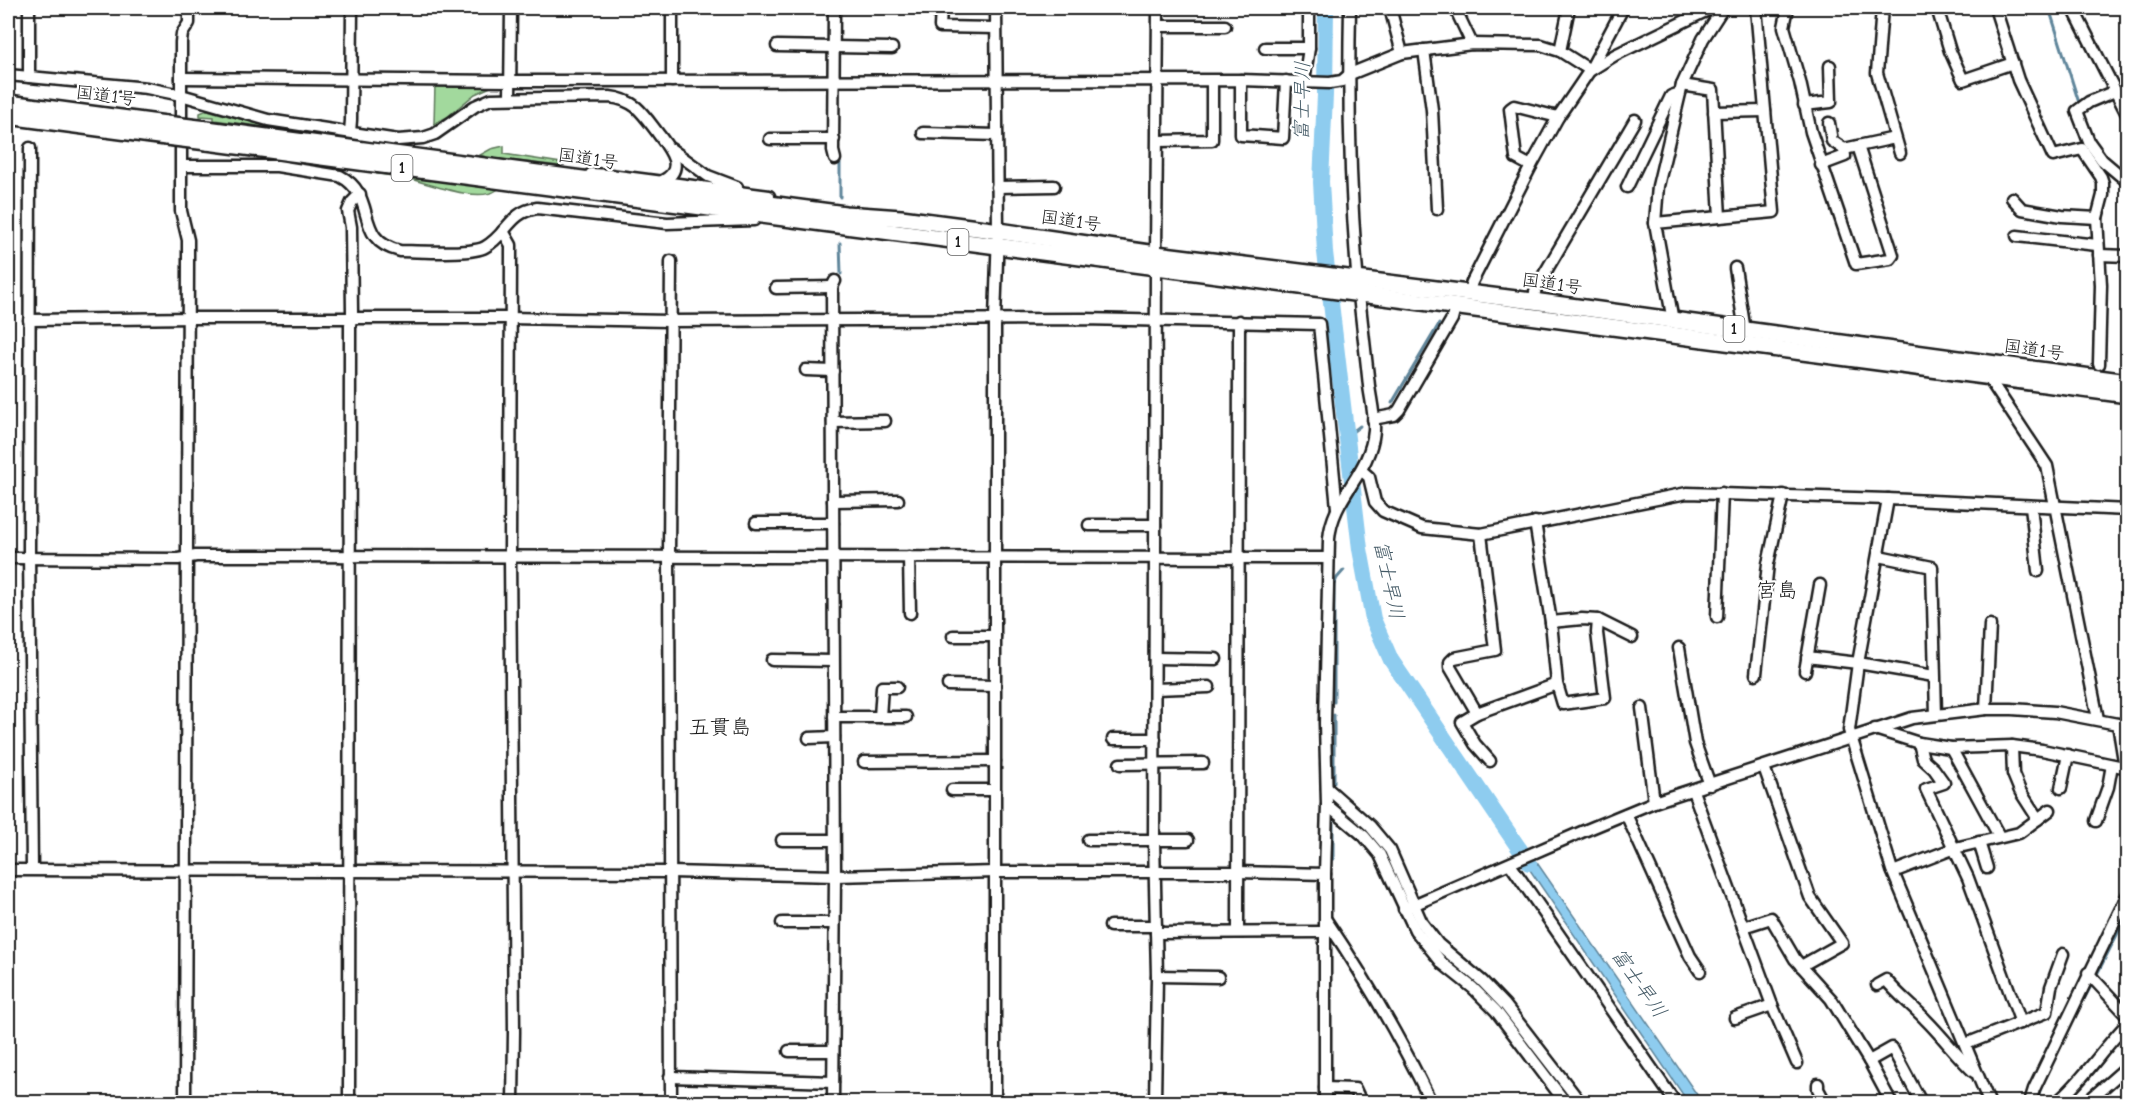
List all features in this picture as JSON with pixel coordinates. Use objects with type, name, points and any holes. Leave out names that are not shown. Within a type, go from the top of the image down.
[{"type":"highway","name":"国道1号","points":[[8,103],[166,130]]},
{"type":"highway","name":"国道1号","points":[[8,116],[166,130],[543,173],[845,214],[901,218],[998,231],[1156,260],[1342,285],[1359,295],[2127,395]]},
{"type":"highway","name":"国道1号","points":[[207,135],[676,204],[997,248],[1156,260]]},
{"type":"highway","name":"国道1号","points":[[1342,285],[1358,279],[2127,382]]},
{"type":"street","points":[[28,8],[29,77]]},
{"type":"street","points":[[185,1102],[188,240],[181,211],[181,42],[182,34],[189,23],[189,8]]},
{"type":"street","points":[[350,132],[352,8]]},
{"type":"street","points":[[510,98],[511,8]]},
{"type":"street","points":[[672,8],[672,81]]},
{"type":"street","points":[[834,8],[835,159]]},
{"type":"street","points":[[940,8],[940,27],[996,28]]},
{"type":"street","points":[[995,1102],[995,319],[998,231],[996,8]]},
{"type":"street","points":[[1155,1102],[1157,976],[1155,320],[1158,8]]},
{"type":"street","points":[[1307,82],[1309,8]]},
{"type":"street","points":[[1325,1102],[1327,788],[1325,723],[1329,528],[1339,504],[1364,469],[1372,441],[1373,419],[1359,295],[1352,178],[1350,8]]},
{"type":"street","points":[[1390,8],[1402,53]]},
{"type":"street","points":[[1455,8],[1472,44]]},
{"type":"street","points":[[1560,51],[1569,8]]},
{"type":"street","points":[[1468,293],[1558,117],[1590,70],[1623,8]]},
{"type":"street","points":[[1590,70],[1615,55],[1712,8]]},
{"type":"street","points":[[1673,321],[1655,224],[1658,186],[1681,89],[1703,39],[1723,8]]},
{"type":"street","points":[[1655,224],[1774,212],[1756,8]]},
{"type":"street","points":[[1788,8],[1784,27],[1804,105],[1821,165],[1856,264],[1890,259],[1893,255],[1857,146]]},
{"type":"street","points":[[1882,8],[1877,73],[1900,153]]},
{"type":"street","points":[[1936,8],[1950,51],[1963,80],[2013,63]]},
{"type":"street","points":[[1995,8],[2018,80],[2053,156],[2082,149],[2103,183],[2103,195],[2097,218],[2099,363]]},
{"type":"street","points":[[2073,8],[2127,116]]},
{"type":"street","points":[[1158,26],[1225,26]]},
{"type":"street","points":[[181,78],[509,81],[1240,80],[1307,82],[1338,81],[1402,53],[1472,44],[1542,45],[1560,51],[1590,70]]},
{"type":"street","points":[[777,46],[892,48]]},
{"type":"street","points":[[1265,48],[1309,48]]},
{"type":"street","points":[[1424,50],[1432,110],[1437,209]]},
{"type":"street","points":[[1804,105],[1831,102],[1830,66]]},
{"type":"street","points":[[8,75],[121,85],[181,95],[253,117],[398,140],[423,138],[435,134],[485,101],[510,98],[610,97],[636,107],[668,147],[698,170],[720,181],[785,199]]},
{"type":"street","points":[[1240,80],[1241,135],[1283,138],[1286,81]]},
{"type":"street","points":[[1158,141],[1212,140],[1212,81]]},
{"type":"street","points":[[1627,187],[1671,96],[1681,89],[1713,90],[1720,217]]},
{"type":"street","points":[[2115,91],[2082,107],[2089,142],[2102,160],[2123,178]]},
{"type":"street","points":[[1532,166],[1516,158],[1510,109],[1514,106],[1558,117]]},
{"type":"street","points":[[1714,112],[1765,111]]},
{"type":"street","points":[[1533,301],[1536,288],[1635,120]]},
{"type":"street","points":[[1829,123],[1832,141],[1844,149],[1895,138]]},
{"type":"street","points":[[923,133],[997,135]]},
{"type":"street","points":[[770,139],[834,139]]},
{"type":"street","points":[[662,181],[671,175],[675,166],[668,147]]},
{"type":"street","points":[[30,148],[32,869]]},
{"type":"street","points":[[1821,165],[1845,156],[1844,149]]},
{"type":"street","points":[[182,166],[256,165],[330,173],[349,181],[360,194],[371,232],[383,244],[400,251],[475,251],[488,246],[519,214],[537,208],[667,222],[793,219]]},
{"type":"street","points":[[543,173],[610,175],[662,181],[901,218]]},
{"type":"street","points":[[2103,183],[2123,178]]},
{"type":"street","points":[[997,187],[1054,186]]},
{"type":"street","points":[[349,1102],[348,557],[351,227],[348,211],[352,202],[360,194]]},
{"type":"street","points":[[2012,198],[2022,209],[2062,216],[2097,218]]},
{"type":"street","points":[[654,221],[673,217],[677,212],[676,204]]},
{"type":"street","points":[[503,231],[511,244],[509,318],[513,1102]]},
{"type":"street","points":[[2017,237],[2127,256]]},
{"type":"street","points":[[671,261],[669,321],[671,1102]]},
{"type":"street","points":[[1735,268],[1744,331]]},
{"type":"street","points":[[776,288],[834,284],[833,1102]]},
{"type":"street","points":[[1373,419],[1394,415],[1399,410],[1452,319],[1455,307]]},
{"type":"street","points":[[29,320],[995,319],[1319,324],[1339,504]]},
{"type":"street","points":[[1238,932],[1239,321]]},
{"type":"street","points":[[806,370],[833,371]]},
{"type":"street","points":[[1988,377],[2048,466],[2098,719]]},
{"type":"street","points":[[833,422],[885,421]]},
{"type":"street","points":[[1364,469],[1371,483],[1375,502],[1383,512],[1422,528],[1481,534],[1687,493],[2127,510]]},
{"type":"street","points":[[1717,617],[1722,493]]},
{"type":"street","points":[[1756,674],[1768,564],[1783,495]]},
{"type":"street","points":[[1888,499],[1848,730],[1893,872],[1989,1102]]},
{"type":"street","points":[[833,501],[898,500]]},
{"type":"street","points":[[2031,506],[2038,571]]},
{"type":"street","points":[[1534,522],[1551,622],[1557,684],[1563,704],[1605,698],[1597,633],[1598,620]]},
{"type":"street","points":[[756,523],[833,523]]},
{"type":"street","points":[[1089,525],[1155,525]]},
{"type":"street","points":[[1477,713],[1450,667],[1450,662],[1454,658],[1495,650],[1481,534]]},
{"type":"street","points":[[8,558],[669,556],[1328,558]]},
{"type":"street","points":[[909,556],[910,613]]},
{"type":"street","points":[[1879,556],[1932,567],[1936,714]]},
{"type":"street","points":[[1805,671],[1820,585]]},
{"type":"street","points":[[1551,622],[1598,620],[1632,637]]},
{"type":"street","points":[[1986,709],[1990,625]]},
{"type":"street","points":[[953,636],[995,636]]},
{"type":"street","points":[[1678,648],[1695,743],[1710,785]]},
{"type":"street","points":[[1807,657],[1934,676]]},
{"type":"street","points":[[1155,658],[1216,659]]},
{"type":"street","points":[[772,660],[833,661]]},
{"type":"street","points":[[1490,761],[1462,726],[1462,722],[1477,713],[1557,684]]},
{"type":"street","points":[[948,685],[995,686]]},
{"type":"street","points":[[880,717],[882,687],[897,687]]},
{"type":"street","points":[[1155,689],[1209,687]]},
{"type":"street","points":[[1642,708],[1654,802]]},
{"type":"street","points":[[1409,907],[1654,802],[1693,791],[1875,729],[1912,718],[1986,709],[2055,712],[2098,719],[2123,725],[2126,768],[2012,746],[1951,748],[1919,743],[1875,729]]},
{"type":"street","points":[[834,717],[906,717]]},
{"type":"street","points":[[809,738],[834,737]]},
{"type":"street","points":[[1113,739],[1155,738]]},
{"type":"street","points":[[1919,743],[1923,759],[1934,768],[1944,783],[1926,789],[1968,878],[2021,1023]]},
{"type":"street","points":[[2012,746],[2013,774],[2020,791],[2038,819]]},
{"type":"street","points":[[1951,748],[1999,837]]},
{"type":"street","points":[[2061,788],[2068,755]]},
{"type":"street","points":[[864,762],[995,762]]},
{"type":"street","points":[[1120,764],[1203,763]]},
{"type":"street","points":[[2096,821],[2108,787],[2112,765]]},
{"type":"street","points":[[1764,767],[1810,897],[1842,943],[1801,966]]},
{"type":"street","points":[[1327,788],[1370,826],[1390,850],[1415,930],[1443,964],[1473,988],[1496,1011],[1565,1102]]},
{"type":"street","points":[[952,790],[995,790]]},
{"type":"street","points":[[1693,791],[1772,1005],[1797,1063]]},
{"type":"street","points":[[1327,806],[1364,836],[1380,855],[1409,907],[1438,944],[1482,981],[1505,1005],[1580,1102]]},
{"type":"street","points":[[1893,872],[1955,849],[2019,833],[2050,810]]},
{"type":"street","points":[[1626,814],[1690,956],[1700,970]]},
{"type":"street","points":[[782,840],[834,840]]},
{"type":"street","points":[[1088,840],[1188,840]]},
{"type":"street","points":[[1979,842],[1987,868]]},
{"type":"street","points":[[1511,863],[1675,1102]]},
{"type":"street","points":[[8,870],[671,872],[835,876],[996,872],[1325,874]]},
{"type":"street","points":[[2030,1102],[2088,973],[2127,894]]},
{"type":"street","points":[[1743,927],[1771,918],[1795,959],[1831,999],[1869,1061],[1890,1102]]},
{"type":"street","points":[[782,923],[834,922]]},
{"type":"street","points":[[1110,926],[1238,932],[1326,926]]},
{"type":"street","points":[[1326,926],[1366,981],[1399,1038],[1431,1102]]},
{"type":"street","points":[[1966,1044],[2047,1011],[2051,987],[2063,954]]},
{"type":"street","points":[[2088,973],[2127,1016]]},
{"type":"street","points":[[1157,976],[1218,976]]},
{"type":"street","points":[[1877,985],[1886,980],[1977,1076]]},
{"type":"street","points":[[1734,1018],[1772,1005]]},
{"type":"street","points":[[2057,1102],[2066,1095],[2127,1023]]},
{"type":"street","points":[[1869,1061],[1892,1048],[1922,1102]]},
{"type":"street","points":[[789,1051],[833,1051]]},
{"type":"street","points":[[2087,1102],[2127,1066]]},
{"type":"street","points":[[670,1077],[833,1082]]},
{"type":"street","points":[[1818,1084],[1818,1089],[1825,1102]]},
{"type":"street","points":[[1325,1088],[1355,1089],[1361,1102]]},
{"type":"green space","points":[[435,84],[495,85],[475,94],[447,117],[434,124]]},
{"type":"green space","points":[[207,110],[255,123],[348,138],[214,120],[214,117],[200,116],[200,113]]},
{"type":"green space","points":[[504,146],[504,154],[561,163],[561,166],[480,155]]},
{"type":"green space","points":[[378,170],[497,188],[497,190],[477,195],[452,191],[405,178],[377,174]]},
{"type":"water","points":[[1522,841],[1702,1102],[1688,1102],[1513,845]]},
{"type":"waterway","name":"富士早川","points":[[1326,8],[1321,182],[1325,252],[1360,549],[1373,619],[1391,660],[1529,863]]},
{"type":"waterway","points":[[2049,8],[2080,106]]},
{"type":"waterway","points":[[840,162],[840,197]]},
{"type":"waterway","points":[[840,243],[841,274]]},
{"type":"waterway","points":[[1392,403],[1439,324]]},
{"type":"waterway","points":[[1347,436],[1360,426]]},
{"type":"waterway","points":[[1334,702],[1334,585],[1344,570]]},
{"type":"waterway","points":[[1334,715],[1334,782]]},
{"type":"waterway","points":[[1333,814],[1333,859]]},
{"type":"waterway","points":[[2096,976],[2128,913]]},
{"type":"waterway","points":[[1441,954],[1468,976]]},
{"type":"waterway","points":[[2076,1014],[2092,984]]},
{"type":"waterway","points":[[1511,1023],[1574,1102]]},
{"type":"waterway","points":[[2036,1102],[2043,1082]]},
{"type":"district","name":"宮島","points":[[1777,590]]},
{"type":"district","name":"五貫島","points":[[720,727]]}]
